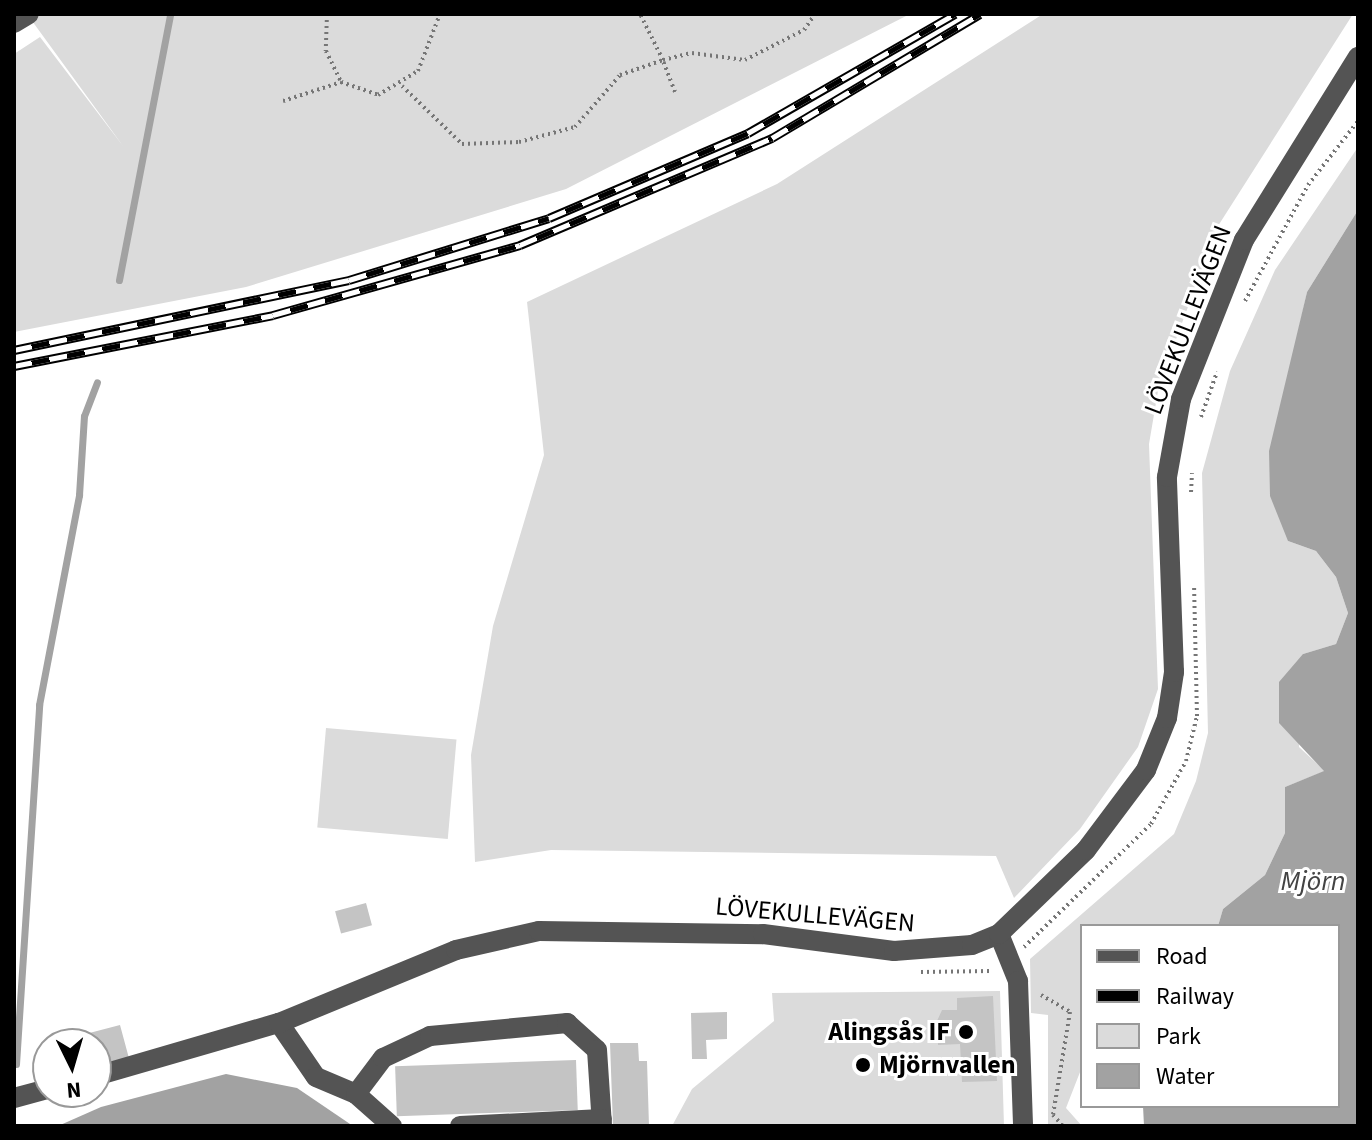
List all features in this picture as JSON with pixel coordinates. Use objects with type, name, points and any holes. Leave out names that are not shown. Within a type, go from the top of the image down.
[{"type":"street","points":[[14,23],[29,14]]},
{"type":"street","name":"LÖVEKULLEVÄGEN","points":[[112,1071],[279,1023],[456,950],[539,931],[763,934],[894,951],[972,945],[999,934],[1086,850],[1146,770],[1167,718],[1174,672],[1167,477],[1181,399],[1244,240],[1358,57]]},
{"type":"street","points":[[999,934],[1011,957],[1018,981],[1023,1126]]},
{"type":"street","points":[[356,1094],[383,1058],[404,1045],[547,1021],[579,1028],[597,1050],[602,1122],[460,1126]]},
{"type":"street","points":[[279,1023],[316,1077],[356,1094],[392,1126]]},
{"type":"path","points":[[327,14],[326,51],[341,82]]},
{"type":"path","points":[[283,101],[341,82],[378,95],[402,86],[418,71],[440,14]]},
{"type":"path","points":[[640,14],[675,92]]},
{"type":"path","points":[[402,86],[462,144],[489,146],[575,127],[620,75],[692,53],[745,60],[804,30],[815,14]]},
{"type":"path","points":[[1240,310],[1308,185],[1358,121]]},
{"type":"path","points":[[1199,424],[1219,367]]},
{"type":"path","points":[[1191,502],[1193,462]]},
{"type":"path","points":[[986,974],[1011,957],[1151,824],[1186,761],[1197,716],[1194,576]]},
{"type":"path","points":[[914,971],[986,974],[1018,981],[1070,1012],[1053,1115],[1063,1126]]},
{"type":"green space","points":[[27,14],[910,14],[566,189],[246,287],[14,332],[14,54],[40,37],[123,146]]},
{"type":"green space","points":[[1043,14],[1353,14],[1218,226],[1159,385],[1149,444],[1158,689],[1138,747],[1080,829],[1014,898],[996,856],[551,850],[475,862],[471,755],[493,626],[544,455],[527,302],[777,184]]},
{"type":"green space","points":[[1358,147],[1358,210],[1307,292],[1291,364],[1288,541],[1316,551],[1336,577],[1348,613],[1336,644],[1303,654],[1299,747],[1325,771],[1285,787],[1285,833],[1265,875],[1223,909],[1219,924],[1080,924],[1080,1072],[1066,1108],[1082,1126],[1048,1126],[1048,1015],[1031,1013],[1030,959],[1174,834],[1196,781],[1208,733],[1202,473],[1230,371],[1275,270]]},
{"type":"green space","points":[[326,728],[457,739],[448,839],[317,828]]},
{"type":"green space","name":"Mjörnvallen","points":[[1000,991],[1004,1126],[672,1126],[692,1089],[774,1021],[772,993]]},
{"type":"water","name":"Mjörn","points":[[1358,210],[1358,1126],[1144,1126],[1143,1108],[1340,1108],[1340,924],[1219,924],[1223,909],[1265,875],[1285,833],[1285,787],[1324,771],[1279,723],[1279,682],[1303,654],[1336,644],[1348,613],[1336,577],[1316,551],[1288,541],[1270,496],[1269,451],[1307,292]]},
{"type":"water","points":[[226,1074],[297,1088],[353,1126],[58,1126],[99,1108],[112,1108],[112,1104]]},
{"type":"building","points":[[366,903],[372,925],[341,933],[335,911]]},
{"type":"building","name":"Alingsås IF","points":[[993,996],[997,1081],[962,1082],[960,1044],[938,1045],[937,1021],[942,1010],[957,1010],[957,998]]},
{"type":"building","points":[[727,1012],[727,1039],[706,1040],[707,1059],[692,1059],[691,1013]]},
{"type":"building","points":[[120,1025],[130,1062],[112,1067],[112,1028],[108,1028]]},
{"type":"building","points":[[610,1043],[638,1043],[639,1061],[647,1061],[649,1126],[613,1126]]},
{"type":"building","points":[[576,1060],[578,1110],[397,1116],[395,1066]]},
{"type":"waterway","points":[[119,280],[170,14]]},
{"type":"waterway","points":[[16,1064],[39,705],[79,495],[84,416],[97,382]]},
{"type":"railway","points":[[14,350],[349,280],[549,218],[748,133],[955,14]]},
{"type":"railway","points":[[14,366],[273,315],[520,245],[772,138],[980,14]]},
{"type":"place","name":"Alingsås IF","points":[[966,1032]]},
{"type":"place","name":"Mjörnvallen","points":[[863,1065]]}]
